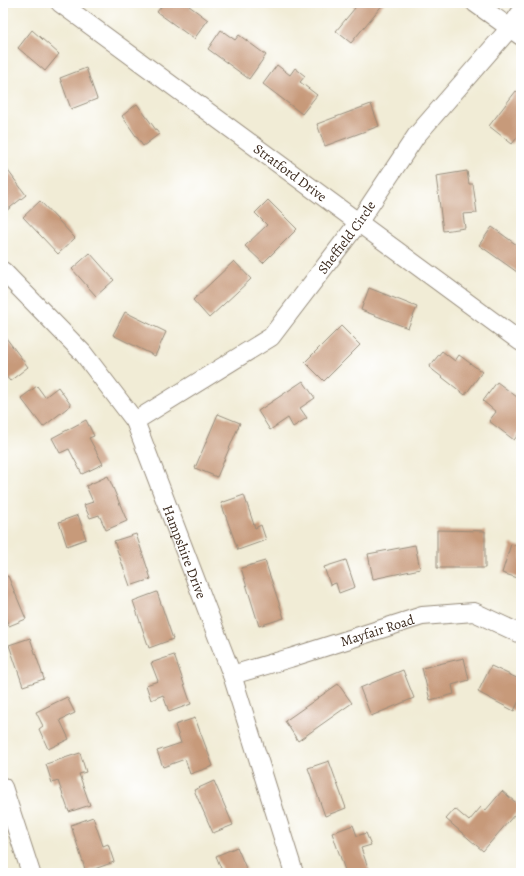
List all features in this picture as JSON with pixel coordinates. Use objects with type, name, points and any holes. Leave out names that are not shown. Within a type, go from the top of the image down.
[{"type":"street","name":"Stratford Drive","points":[[60,3],[521,342]]},
{"type":"street","points":[[475,3],[516,32]]},
{"type":"street","name":"Sheffield Circle","points":[[134,421],[271,337],[358,223],[416,136],[516,32],[521,12]]},
{"type":"street","name":"Hampshire Drive","points":[[3,271],[83,353],[134,421],[232,675],[294,873]]},
{"type":"street","name":"Mayfair Road","points":[[232,675],[422,616],[474,612],[521,634]]},
{"type":"street","points":[[3,787],[31,873]]},
{"type":"building","points":[[164,3],[185,3],[208,20],[194,39],[157,12]]},
{"type":"building","points":[[349,3],[384,3],[351,43],[336,31],[355,8]]},
{"type":"building","points":[[32,30],[59,54],[45,71],[18,48]]},
{"type":"building","points":[[221,30],[235,40],[239,35],[266,55],[249,79],[208,49]]},
{"type":"building","points":[[277,65],[290,75],[295,68],[305,76],[300,82],[317,95],[302,114],[263,84]]},
{"type":"building","points":[[86,68],[97,99],[71,109],[60,78]]},
{"type":"building","points":[[516,91],[521,95],[521,134],[512,144],[489,126]]},
{"type":"building","points":[[137,104],[159,134],[143,146],[122,116]]},
{"type":"building","points":[[371,104],[379,126],[325,146],[317,124]]},
{"type":"building","points":[[3,164],[26,195],[6,211],[3,207]]},
{"type":"building","points":[[467,171],[469,184],[473,184],[477,213],[463,214],[465,228],[443,231],[436,176]]},
{"type":"building","points":[[268,200],[297,229],[263,263],[245,246],[267,225],[255,213]]},
{"type":"building","points":[[40,201],[75,238],[58,254],[23,217]]},
{"type":"building","points":[[492,227],[521,248],[521,266],[517,272],[479,245]]},
{"type":"building","points":[[90,253],[114,280],[96,296],[72,269]]},
{"type":"building","points":[[234,261],[251,279],[209,318],[193,300]]},
{"type":"building","points":[[369,288],[417,307],[408,328],[361,310]]},
{"type":"building","points":[[125,312],[166,332],[155,356],[113,335]]},
{"type":"building","points":[[341,326],[360,345],[324,381],[305,362]]},
{"type":"building","points":[[3,334],[28,367],[10,381],[3,373]]},
{"type":"building","points":[[442,351],[455,361],[459,355],[482,372],[465,395],[429,367]]},
{"type":"building","points":[[303,381],[315,398],[300,408],[307,418],[293,427],[288,418],[270,430],[258,411]]},
{"type":"building","points":[[497,382],[521,400],[521,431],[514,440],[489,421],[496,412],[483,401]]},
{"type":"building","points":[[37,386],[45,397],[58,387],[71,405],[43,427],[21,398]]},
{"type":"building","points":[[218,414],[240,423],[217,477],[195,468]]},
{"type":"building","points":[[86,420],[94,436],[89,438],[103,464],[82,474],[69,449],[60,453],[52,438]]},
{"type":"building","points":[[108,476],[127,521],[106,530],[99,515],[90,518],[84,505],[93,502],[86,486]]},
{"type":"building","points":[[244,495],[255,528],[261,525],[266,540],[238,550],[221,503]]},
{"type":"building","points":[[78,515],[86,539],[67,546],[59,522]]},
{"type":"building","points":[[437,530],[485,531],[485,568],[437,568]]},
{"type":"building","points":[[136,534],[151,579],[130,586],[114,541]]},
{"type":"building","points":[[511,544],[521,547],[521,579],[502,573]]},
{"type":"building","points":[[415,545],[420,569],[373,579],[368,554]]},
{"type":"building","points":[[346,560],[355,587],[339,593],[336,583],[330,585],[324,567]]},
{"type":"building","points":[[265,561],[284,618],[259,626],[241,568]]},
{"type":"building","points":[[8,576],[26,619],[9,626],[5,617],[3,618],[3,578]]},
{"type":"building","points":[[157,592],[173,639],[149,648],[133,601]]},
{"type":"building","points":[[30,638],[44,679],[23,686],[9,645]]},
{"type":"building","points":[[174,655],[191,704],[169,712],[163,695],[151,700],[146,685],[158,681],[151,663]]},
{"type":"building","points":[[464,658],[469,680],[452,685],[454,694],[430,700],[422,668]]},
{"type":"building","points":[[491,666],[521,680],[521,697],[514,711],[478,692]]},
{"type":"building","points":[[403,670],[414,698],[371,716],[360,688]]},
{"type":"building","points":[[338,684],[352,703],[298,741],[285,721]]},
{"type":"building","points":[[67,697],[75,713],[60,720],[69,739],[48,749],[39,729],[43,726],[36,712]]},
{"type":"building","points":[[195,718],[213,766],[190,774],[185,759],[163,767],[157,751],[181,743],[175,725]]},
{"type":"building","points":[[80,753],[86,772],[79,774],[90,805],[69,812],[58,781],[52,783],[46,764]]},
{"type":"building","points":[[329,761],[346,808],[325,816],[308,768]]},
{"type":"building","points":[[214,781],[233,825],[213,833],[194,790]]},
{"type":"building","points":[[502,791],[521,807],[483,851],[446,819],[455,809],[469,821],[481,807],[485,811]]},
{"type":"building","points":[[93,817],[103,846],[108,844],[114,862],[86,872],[71,825]]},
{"type":"building","points":[[353,825],[357,836],[366,833],[371,845],[361,848],[370,873],[346,873],[332,833]]},
{"type":"building","points":[[237,847],[248,873],[223,873],[216,856]]}]
